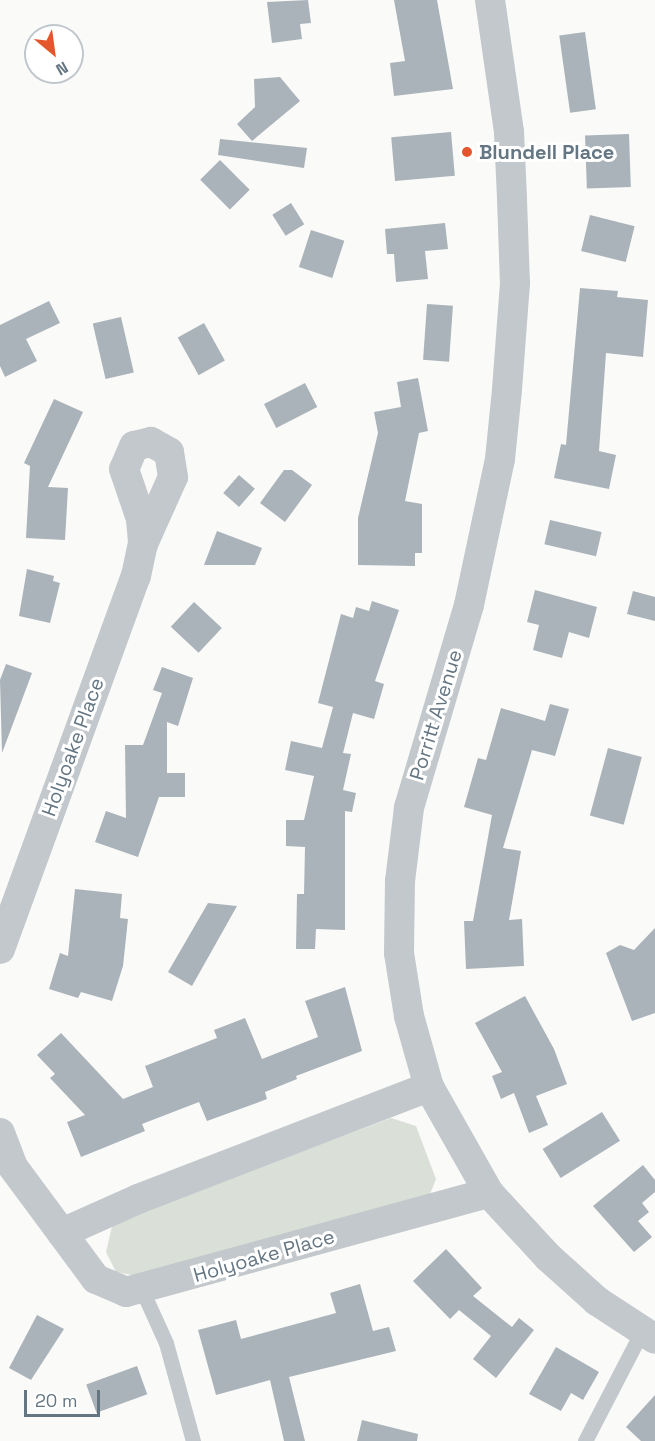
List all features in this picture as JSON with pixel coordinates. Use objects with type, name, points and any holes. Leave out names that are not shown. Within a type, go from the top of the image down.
[{"type":"street","name":"Porritt Avenue","points":[[490,0],[509,132],[515,283],[500,459],[469,605],[408,808],[401,870],[399,952],[409,1016],[429,1087],[489,1193],[548,1257],[597,1301],[649,1335]]},
{"type":"street","name":"Holyoake Place","points":[[0,949],[136,576],[143,544]]},
{"type":"street","points":[[62,1233],[138,1199],[429,1087]]},
{"type":"street","name":"Holyoake Place","points":[[0,1133],[13,1167],[96,1279],[110,1288],[142,1290],[489,1193]]},
{"type":"lane","points":[[142,1290],[166,1343],[193,1441]]},
{"type":"lane","points":[[585,1441],[649,1335]]},
{"type":"shaded area","points":[[391,1118],[416,1126],[436,1179],[430,1194],[146,1278],[116,1272],[106,1252],[113,1222]]},
{"type":"building","points":[[308,0],[311,23],[300,24],[302,39],[272,43],[267,2]]},
{"type":"building","points":[[394,0],[437,0],[453,89],[394,96],[390,63],[405,61]]},
{"type":"building","points":[[585,32],[596,109],[570,113],[559,36]]},
{"type":"building","points":[[280,77],[300,101],[252,141],[237,124],[255,107],[254,79]]},
{"type":"building","points":[[451,132],[455,176],[395,181],[391,137]]},
{"type":"building","points":[[629,134],[631,187],[587,189],[585,136]]},
{"type":"building","points":[[220,139],[307,148],[304,168],[218,155]]},
{"type":"building","points":[[220,160],[250,190],[230,209],[200,180]]},
{"type":"building","points":[[291,203],[304,224],[286,236],[272,215]]},
{"type":"building","points":[[590,215],[635,226],[626,262],[581,251]]},
{"type":"building","points":[[445,223],[448,249],[425,251],[428,279],[396,282],[394,254],[387,254],[385,229]]},
{"type":"building","points":[[311,230],[344,241],[332,278],[299,267]]},
{"type":"building","points":[[580,288],[618,291],[617,297],[648,300],[643,357],[606,353],[599,451],[616,455],[609,489],[554,478],[561,444],[566,445]]},
{"type":"building","points":[[49,301],[60,323],[26,339],[37,361],[5,377],[0,366],[0,325]]},
{"type":"building","points":[[427,304],[453,306],[449,362],[423,360]]},
{"type":"building","points":[[121,317],[134,373],[106,379],[93,324]]},
{"type":"building","points":[[204,323],[225,361],[199,375],[178,338]]},
{"type":"building","points":[[418,378],[428,431],[419,433],[405,501],[422,504],[422,553],[415,553],[415,566],[358,565],[358,518],[378,433],[374,412],[401,407],[397,382]]},
{"type":"building","points":[[305,383],[317,407],[276,428],[264,404]]},
{"type":"building","points":[[54,399],[83,412],[48,487],[68,488],[65,540],[26,538],[30,466],[24,463]]},
{"type":"building","points":[[284,470],[292,470],[312,485],[285,522],[260,503]]},
{"type":"building","points":[[239,475],[255,489],[239,507],[223,493]]},
{"type":"building","points":[[550,520],[602,532],[596,556],[544,544]]},
{"type":"building","points":[[217,531],[262,548],[255,565],[204,565]]},
{"type":"building","points":[[27,569],[54,576],[53,581],[60,583],[50,623],[19,616]]},
{"type":"building","points":[[535,590],[597,607],[589,638],[569,632],[562,658],[533,650],[539,625],[527,622]]},
{"type":"building","points":[[633,591],[655,597],[655,621],[627,614]]},
{"type":"building","points":[[372,601],[399,610],[375,681],[384,684],[374,719],[353,713],[343,753],[351,754],[343,790],[356,793],[352,812],[345,811],[345,930],[316,929],[315,949],[296,949],[297,894],[304,894],[305,847],[286,846],[286,820],[304,820],[314,776],[285,770],[291,741],[322,748],[333,707],[318,703],[341,614],[353,618],[356,607],[369,611]]},
{"type":"building","points":[[194,602],[222,628],[199,653],[171,627]]},
{"type":"building","points":[[6,664],[32,673],[2,753],[0,680]]},
{"type":"building","points":[[162,667],[193,678],[178,726],[167,722],[167,773],[185,773],[185,797],[159,797],[138,857],[95,842],[106,811],[126,818],[125,745],[143,745],[162,693],[153,690]]},
{"type":"building","points":[[550,704],[569,709],[555,756],[532,750],[503,848],[521,851],[509,920],[522,919],[524,966],[466,969],[464,921],[473,921],[492,815],[464,807],[478,758],[486,760],[501,708],[545,721]]},
{"type":"building","points":[[608,748],[642,757],[624,825],[590,816]]},
{"type":"building","points":[[75,889],[122,894],[120,918],[128,919],[123,966],[112,1001],[81,992],[78,998],[49,989],[60,953],[68,956]]},
{"type":"building","points":[[208,903],[237,906],[192,986],[168,972]]},
{"type":"building","points":[[655,928],[655,1013],[632,1021],[606,953],[620,945],[634,950]]},
{"type":"building","points":[[345,987],[362,1051],[296,1076],[297,1079],[265,1092],[267,1099],[207,1121],[199,1102],[142,1124],[145,1131],[81,1157],[67,1122],[85,1115],[50,1078],[55,1074],[37,1055],[61,1033],[123,1099],[153,1087],[145,1066],[217,1038],[214,1030],[245,1018],[262,1059],[318,1037],[305,1001]]},
{"type":"building","points":[[525,996],[554,1049],[567,1084],[536,1096],[548,1125],[529,1133],[514,1093],[501,1099],[492,1076],[502,1072],[475,1023]]},
{"type":"building","points":[[602,1112],[620,1141],[561,1178],[543,1149]]},
{"type":"building","points":[[643,1165],[655,1180],[655,1192],[642,1203],[649,1212],[638,1221],[652,1237],[634,1252],[593,1206]]},
{"type":"building","points":[[446,1249],[482,1288],[473,1296],[512,1327],[519,1318],[534,1330],[496,1378],[473,1359],[491,1336],[459,1310],[450,1319],[413,1281]]},
{"type":"building","points":[[360,1284],[373,1331],[389,1327],[396,1351],[289,1377],[305,1441],[284,1441],[270,1380],[216,1395],[198,1330],[236,1320],[241,1339],[336,1313],[330,1293]]},
{"type":"building","points":[[37,1315],[64,1329],[31,1380],[9,1368]]},
{"type":"building","points":[[556,1347],[599,1372],[583,1400],[571,1393],[561,1411],[529,1394]]},
{"type":"building","points":[[137,1366],[147,1394],[97,1413],[86,1384]]},
{"type":"building","points":[[655,1395],[655,1441],[641,1441],[626,1427]]},
{"type":"building","points":[[362,1420],[418,1434],[417,1441],[357,1441]]},
{"type":"place","name":"Blundell Place","points":[[467,152]]}]
